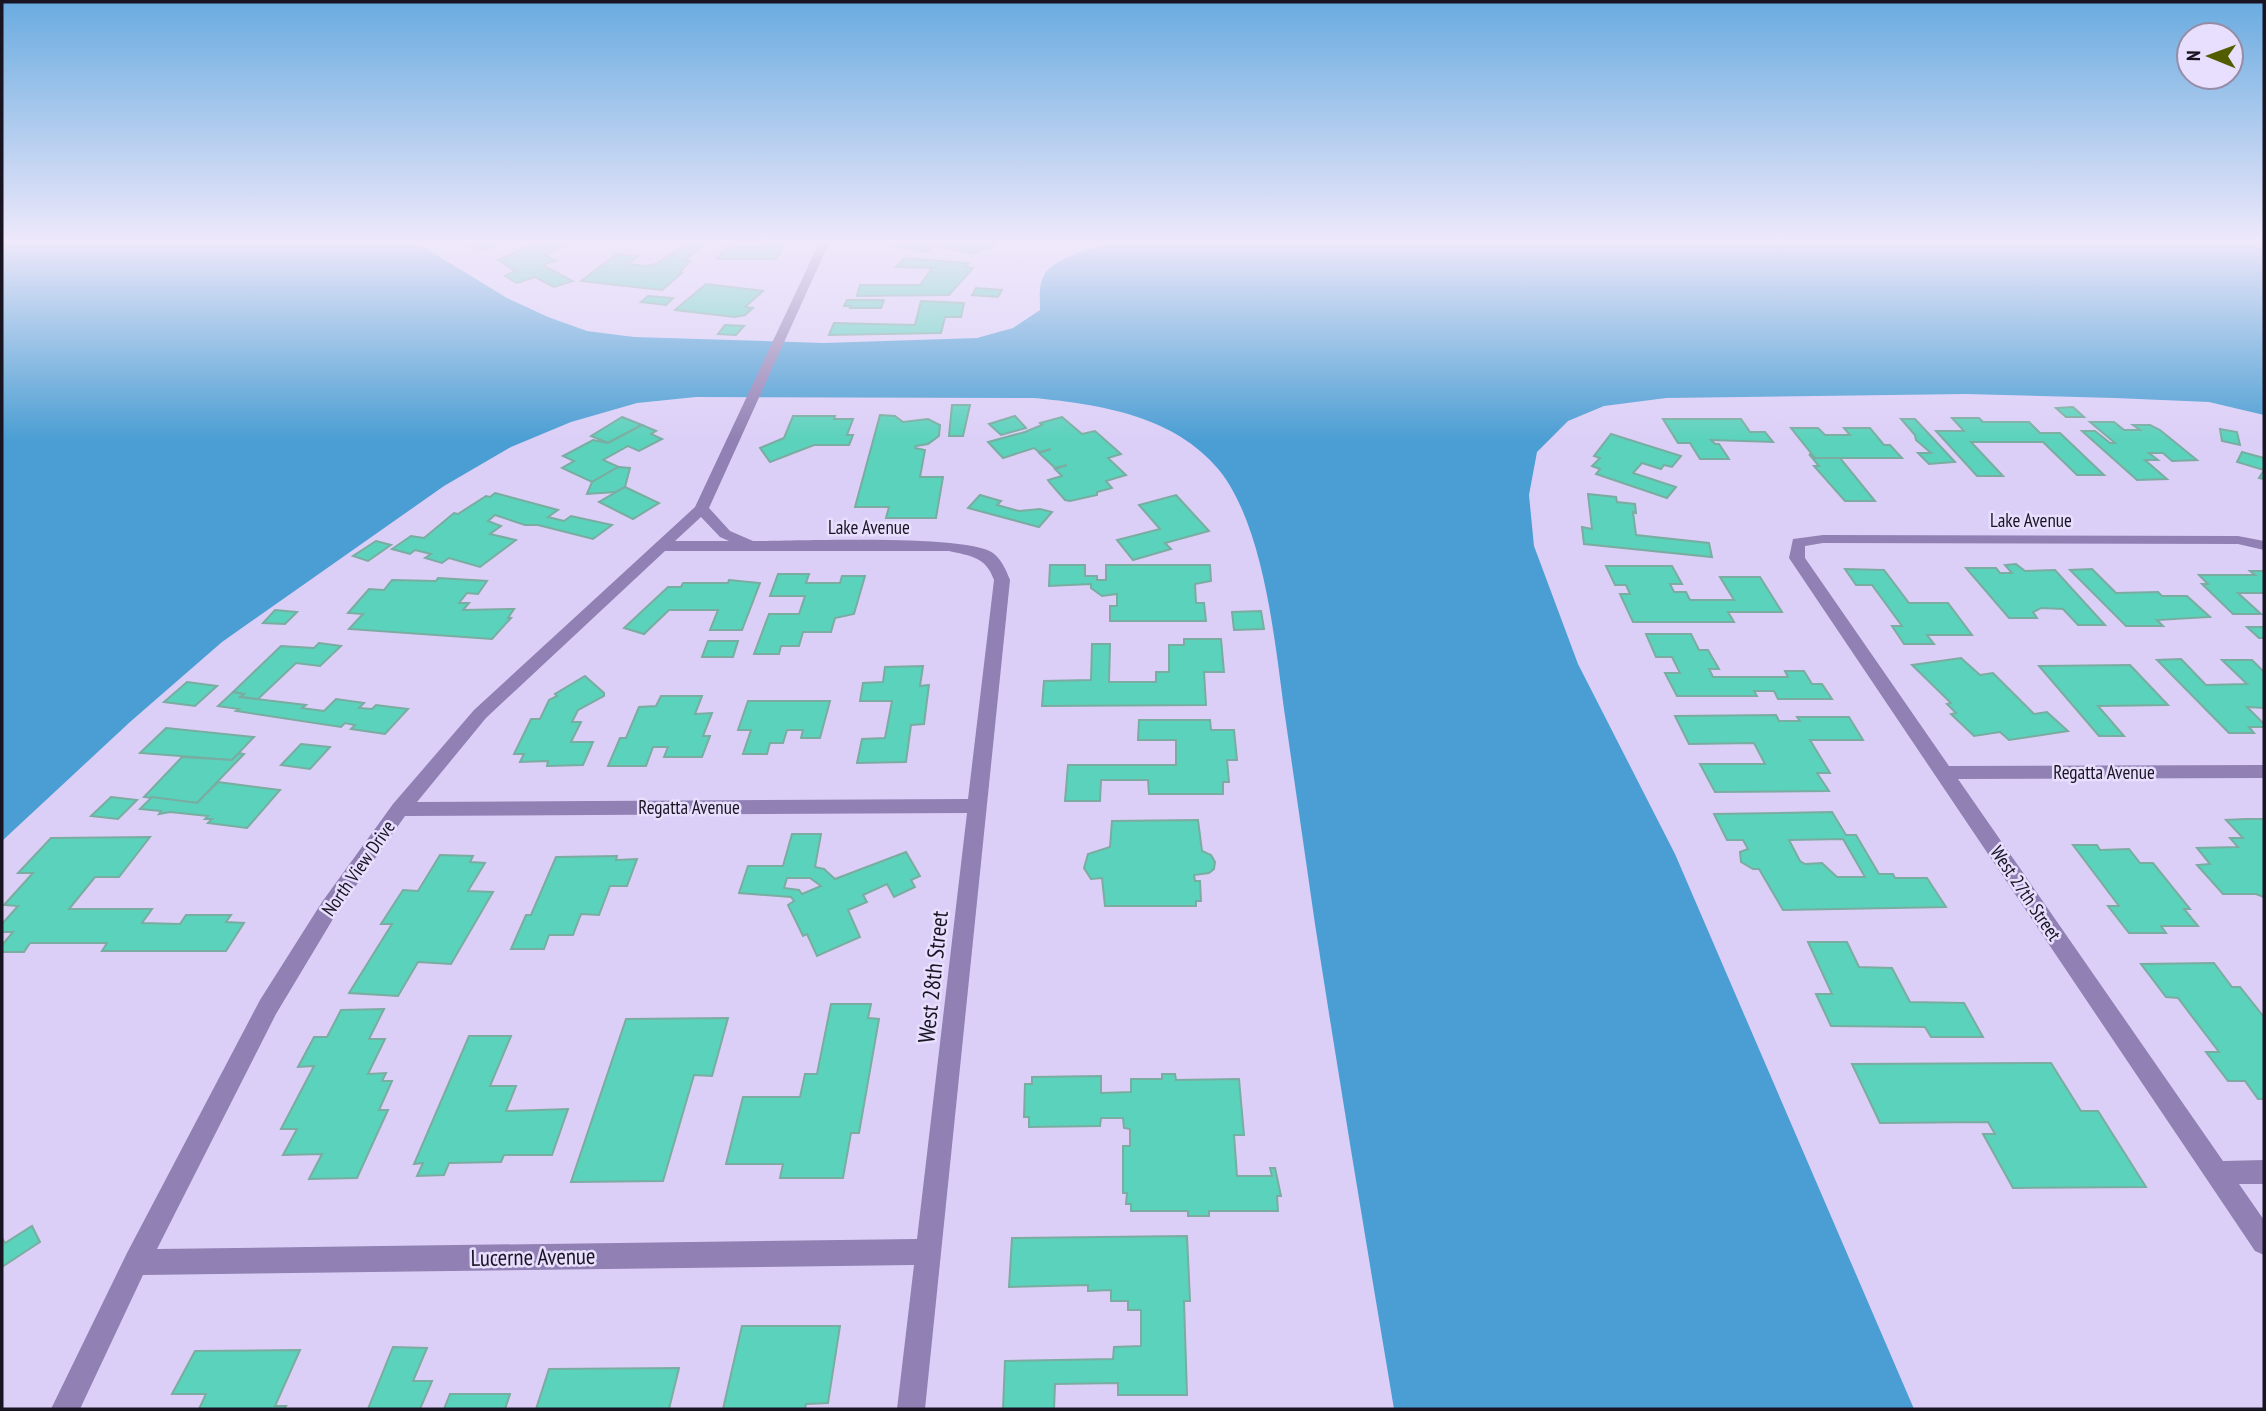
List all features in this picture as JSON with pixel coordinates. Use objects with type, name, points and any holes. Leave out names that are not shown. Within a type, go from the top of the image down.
[{"type":"street","name":"North View Drive","points":[[65,1409],[136,1262],[268,1007],[329,908],[400,809],[480,714],[701,509],[794,309]]},
{"type":"street","name":"Lake Avenue","points":[[701,509],[725,534],[751,546]]},
{"type":"street","name":"Lake Avenue","points":[[1798,542],[1823,539],[2238,540],[2264,545]]},
{"type":"street","name":"West 27th Street","points":[[1798,542],[1797,558],[2264,1242]]},
{"type":"street","name":"Lake Avenue","points":[[660,546],[949,546],[986,555]]},
{"type":"street","name":"West 28th Street","points":[[911,1409],[1002,580],[997,566],[986,555]]},
{"type":"street","name":"Regatta Avenue","points":[[1945,773],[2264,771]]},
{"type":"street","name":"Regatta Avenue","points":[[400,809],[978,806]]},
{"type":"street","points":[[2217,1172],[2264,1172]]},
{"type":"street","name":"Lucerne Avenue","points":[[136,1262],[929,1252]]},
{"type":"water","points":[[2,309],[530,309],[587,331],[634,337],[824,343],[977,338],[1013,328],[1040,309],[2264,309],[2264,415],[2209,402],[2115,398],[1965,394],[1666,398],[1604,406],[1568,421],[1537,452],[1529,495],[1534,546],[1578,664],[1675,854],[1914,1409],[1394,1409],[1324,985],[1266,588],[1247,522],[1235,494],[1219,470],[1181,437],[1134,416],[1084,404],[1034,398],[696,397],[637,403],[571,422],[511,447],[444,486],[222,642],[130,722],[2,841]]},
{"type":"building","points":[[752,309],[745,315],[735,317],[675,310]]},
{"type":"building","points":[[919,309],[963,309],[961,317],[945,317],[941,333],[829,335],[834,323],[915,325]]},
{"type":"building","points":[[725,325],[744,326],[736,335],[718,334]]},
{"type":"building","points":[[952,405],[970,405],[963,436],[949,436]]},
{"type":"building","points":[[2073,407],[2084,417],[2066,417],[2056,408]]},
{"type":"building","points":[[880,415],[895,416],[903,422],[928,419],[940,425],[939,436],[928,444],[915,448],[925,450],[920,477],[943,477],[936,518],[886,518],[889,507],[855,507]]},
{"type":"building","points":[[793,416],[853,419],[847,435],[853,435],[849,445],[814,445],[770,462],[760,448],[784,438]]},
{"type":"building","points":[[1015,416],[1026,428],[1001,435],[989,424]]},
{"type":"building","points":[[622,417],[642,425],[608,443],[591,436]]},
{"type":"building","points":[[1062,417],[1082,434],[1095,431],[1121,454],[1108,458],[1126,475],[1106,481],[1112,488],[1097,492],[1097,495],[1065,500],[1048,480],[1062,476],[1055,469],[1067,465],[1055,468],[1039,453],[1051,449],[1039,452],[1034,448],[1003,458],[988,442],[1025,432],[1042,425],[1040,423]]},
{"type":"building","points":[[1952,418],[1979,418],[1983,422],[2029,422],[2040,433],[2060,433],[2104,475],[2077,475],[2043,442],[1971,442],[2003,476],[1977,476],[1936,431],[1964,431]]},
{"type":"building","points":[[1663,419],[1741,419],[1750,432],[1765,432],[1773,442],[1711,440],[1719,444],[1729,459],[1700,459],[1690,443],[1678,443]]},
{"type":"building","points":[[1901,419],[1915,419],[1955,462],[1929,464],[1918,453],[1931,453],[1916,440]]},
{"type":"building","points":[[2090,422],[2114,422],[2124,430],[2140,430],[2133,425],[2150,425],[2197,460],[2172,461],[2163,453],[2149,453],[2158,460],[2145,460],[2167,479],[2137,480],[2082,431],[2095,431],[2110,443],[2115,443]]},
{"type":"building","points":[[642,425],[656,431],[651,434],[662,439],[639,451],[628,446],[603,460],[619,467],[592,482],[562,468],[574,461],[563,456],[593,440],[608,443]]},
{"type":"building","points":[[1791,428],[1818,428],[1825,435],[1850,435],[1844,428],[1870,428],[1884,445],[1890,445],[1902,458],[1815,458]]},
{"type":"building","points":[[2220,429],[2237,432],[2240,445],[2222,441]]},
{"type":"building","points":[[1611,434],[1681,456],[1672,467],[1664,465],[1661,469],[1642,463],[1633,473],[1676,487],[1667,498],[1596,474],[1600,469],[1592,466],[1600,458],[1594,456]]},
{"type":"building","points":[[2242,452],[2264,458],[2264,470],[2237,462]]},
{"type":"building","points":[[1809,454],[1815,458],[1840,458],[1875,501],[1845,501],[1814,466],[1819,466]]},
{"type":"building","points":[[618,467],[630,468],[625,487],[616,492],[587,494],[592,482]]},
{"type":"building","points":[[625,487],[659,503],[633,519],[599,502]]},
{"type":"building","points":[[495,493],[558,510],[548,517],[564,521],[571,516],[612,525],[593,539],[538,525],[525,525],[495,515],[488,521],[501,526],[490,534],[516,540],[480,567],[449,558],[442,563],[425,558],[431,554],[415,550],[410,554],[392,549],[411,536],[424,538],[454,513],[458,514]]},
{"type":"building","points":[[1588,494],[1616,497],[1617,502],[1635,504],[1636,513],[1633,512],[1636,535],[1709,543],[1712,557],[1584,544],[1582,527],[1592,529]]},
{"type":"building","points":[[980,495],[1001,501],[997,505],[1019,511],[1040,509],[1052,512],[1039,527],[968,508]]},
{"type":"building","points":[[1176,495],[1209,531],[1165,543],[1171,549],[1133,560],[1117,540],[1160,529],[1139,505]]},
{"type":"building","points":[[376,541],[391,545],[368,561],[353,556]]},
{"type":"building","points":[[2016,564],[2025,571],[2055,570],[2105,625],[2078,625],[2063,609],[2041,608],[2033,612],[2037,618],[2009,618],[1966,568],[1996,568],[2000,573],[2012,573],[2005,565]]},
{"type":"building","points":[[1050,565],[1085,565],[1085,576],[1097,576],[1097,580],[1106,580],[1106,565],[1210,565],[1211,581],[1195,584],[1196,603],[1204,603],[1206,621],[1110,621],[1110,606],[1117,606],[1117,594],[1102,596],[1091,588],[1091,584],[1049,586]]},
{"type":"building","points":[[1606,566],[1672,566],[1682,584],[1670,584],[1674,592],[1686,592],[1690,600],[1734,600],[1720,577],[1760,577],[1782,612],[1728,612],[1734,622],[1633,622],[1620,594],[1630,594],[1626,585],[1615,585]]},
{"type":"building","points":[[1845,569],[1884,570],[1909,603],[1948,603],[1972,635],[1927,635],[1934,644],[1904,644],[1892,626],[1902,626],[1872,585],[1856,585]]},
{"type":"building","points":[[2092,569],[2116,593],[2158,592],[2162,596],[2187,596],[2210,617],[2157,620],[2163,626],[2126,626],[2070,570]]},
{"type":"building","points":[[2250,571],[2264,571],[2264,593],[2238,593],[2261,614],[2233,614],[2202,584],[2208,584],[2199,575],[2255,575]]},
{"type":"building","points":[[778,574],[809,574],[806,583],[840,583],[842,576],[865,576],[854,614],[835,618],[831,632],[803,632],[799,646],[781,646],[779,654],[754,654],[769,614],[799,614],[805,596],[770,596]]},
{"type":"building","points":[[438,578],[487,581],[478,594],[467,593],[459,603],[469,603],[463,610],[514,609],[508,618],[511,618],[492,639],[349,629],[363,614],[348,613],[369,589],[384,590],[392,580],[436,581]]},
{"type":"building","points":[[729,580],[760,583],[742,630],[710,630],[718,610],[669,610],[644,634],[624,628],[668,587],[681,587],[683,583],[728,583]]},
{"type":"building","points":[[275,610],[297,612],[285,624],[263,623]]},
{"type":"building","points":[[1261,611],[1264,629],[1234,630],[1232,612]]},
{"type":"building","points":[[2247,627],[2264,627],[2264,638],[2259,638]]},
{"type":"building","points":[[1646,634],[1691,634],[1699,650],[1708,650],[1719,669],[1709,669],[1713,677],[1788,677],[1785,671],[1804,671],[1812,684],[1822,684],[1832,699],[1778,699],[1774,691],[1754,691],[1757,696],[1677,696],[1665,673],[1680,673],[1672,657],[1656,657]]},
{"type":"building","points":[[1184,639],[1221,639],[1224,672],[1204,672],[1206,705],[1042,706],[1044,681],[1091,680],[1092,644],[1110,644],[1109,682],[1156,682],[1156,672],[1169,672],[1169,645],[1184,645]]},
{"type":"building","points":[[708,641],[738,641],[733,657],[702,657]]},
{"type":"building","points":[[319,643],[341,646],[320,666],[296,663],[258,699],[240,697],[244,694],[233,692],[281,646],[314,648]]},
{"type":"building","points":[[1961,658],[1980,675],[1993,673],[2034,714],[2047,712],[2068,731],[2009,740],[2000,732],[1974,736],[1951,714],[1956,713],[1947,704],[1951,703],[1912,665]]},
{"type":"building","points":[[2181,659],[2206,685],[2247,684],[2222,660],[2252,660],[2264,672],[2264,708],[2247,707],[2264,727],[2249,727],[2254,733],[2229,733],[2157,660]]},
{"type":"building","points":[[2130,665],[2168,705],[2098,706],[2124,736],[2099,736],[2039,666]]},
{"type":"building","points":[[923,666],[920,686],[929,685],[924,724],[911,725],[906,762],[857,763],[862,739],[885,738],[892,701],[860,701],[863,683],[883,682],[885,667]]},
{"type":"building","points":[[585,676],[604,696],[578,710],[572,722],[581,722],[571,742],[593,742],[583,765],[547,766],[548,761],[520,762],[524,754],[514,754],[531,719],[540,719],[549,700],[557,696],[555,694]]},
{"type":"building","points":[[187,682],[217,686],[195,706],[164,702]]},
{"type":"building","points":[[233,692],[244,694],[240,697],[306,705],[302,708],[324,711],[336,699],[364,703],[359,708],[372,709],[376,705],[408,709],[385,734],[351,729],[355,725],[345,723],[341,727],[218,706]]},
{"type":"building","points":[[661,696],[702,696],[695,714],[712,713],[703,736],[710,736],[702,757],[664,757],[668,747],[653,747],[646,766],[608,766],[620,738],[626,738],[639,707],[656,706]]},
{"type":"building","points":[[748,701],[830,701],[820,738],[801,738],[803,730],[787,730],[783,743],[770,743],[767,754],[743,754],[751,730],[738,730]]},
{"type":"building","points":[[1776,715],[1779,721],[1800,721],[1797,717],[1849,717],[1863,740],[1810,740],[1830,773],[1817,773],[1829,791],[1715,792],[1700,764],[1765,764],[1754,743],[1689,744],[1675,716]]},
{"type":"building","points":[[1139,720],[1210,720],[1211,730],[1234,730],[1237,760],[1227,760],[1229,782],[1223,782],[1223,794],[1149,794],[1148,780],[1101,780],[1100,801],[1065,801],[1068,765],[1176,765],[1176,740],[1138,740]]},
{"type":"building","points":[[166,728],[254,737],[232,760],[140,753]]},
{"type":"building","points":[[301,744],[330,747],[310,769],[281,765]]},
{"type":"building","points":[[239,753],[244,754],[197,803],[144,797],[182,757],[232,760]]},
{"type":"building","points":[[218,782],[280,790],[247,828],[208,823],[212,819],[205,819],[208,816],[170,812],[159,814],[161,811],[140,809],[152,797],[197,803]]},
{"type":"building","points":[[111,797],[137,800],[118,819],[91,816]]},
{"type":"building","points":[[1832,812],[1846,835],[1856,835],[1879,874],[1893,874],[1895,878],[1927,878],[1946,907],[1783,910],[1759,869],[1753,869],[1741,862],[1740,852],[1748,849],[1743,840],[1727,840],[1714,814]],"holes":[[[1843,839],[1865,877],[1837,877],[1822,863],[1805,864],[1800,861],[1789,840]]]},
{"type":"building","points":[[2264,819],[2264,897],[2256,894],[2223,894],[2197,865],[2210,864],[2197,848],[2238,847],[2230,838],[2243,838],[2226,820]]},
{"type":"building","points":[[1198,820],[1202,851],[1211,855],[1215,862],[1214,869],[1209,873],[1194,875],[1195,881],[1200,881],[1201,901],[1196,901],[1196,906],[1105,906],[1102,878],[1091,879],[1084,868],[1088,854],[1110,847],[1112,821]]},
{"type":"building","points":[[792,834],[821,834],[815,867],[824,869],[835,879],[906,852],[920,876],[911,880],[915,887],[894,897],[887,884],[863,895],[867,902],[848,910],[860,937],[817,956],[807,934],[803,936],[788,905],[794,901],[791,897],[739,893],[748,866],[783,866]],"holes":[[[787,878],[810,878],[821,886],[802,894],[799,890],[784,888]]]},
{"type":"building","points":[[150,837],[119,877],[95,877],[69,909],[152,909],[142,923],[180,924],[186,915],[231,915],[226,922],[244,923],[226,951],[102,951],[107,943],[30,943],[24,952],[2,952],[2,945],[13,932],[2,932],[2,924],[18,906],[4,905],[33,873],[18,873],[51,838]]},
{"type":"building","points":[[2073,845],[2097,845],[2100,850],[2129,849],[2140,863],[2153,863],[2190,909],[2184,909],[2198,926],[2161,926],[2166,933],[2129,933],[2108,906],[2119,906]]},
{"type":"building","points":[[440,855],[473,856],[470,862],[485,863],[468,891],[493,892],[451,964],[418,962],[398,996],[349,993],[392,924],[381,924],[403,890],[418,891]]},
{"type":"building","points":[[617,856],[616,860],[637,859],[627,886],[610,886],[599,915],[581,914],[573,935],[549,935],[544,949],[511,949],[526,915],[531,915],[556,857]]},
{"type":"building","points":[[1808,942],[1847,942],[1859,967],[1892,968],[1910,1002],[1964,1003],[1983,1037],[1931,1037],[1925,1027],[1831,1026],[1816,994],[1832,994]]},
{"type":"building","points":[[2214,963],[2232,987],[2240,987],[2264,1017],[2264,1099],[2258,1099],[2245,1081],[2228,1081],[2206,1052],[2219,1052],[2178,998],[2166,997],[2141,964]]},
{"type":"building","points":[[831,1004],[871,1004],[868,1018],[879,1019],[859,1133],[851,1133],[843,1178],[780,1178],[783,1164],[726,1164],[743,1097],[800,1097],[805,1074],[817,1074]]},
{"type":"building","points":[[384,1009],[369,1039],[385,1039],[368,1074],[386,1073],[382,1081],[392,1081],[379,1110],[388,1110],[357,1178],[309,1179],[322,1154],[283,1155],[297,1129],[281,1129],[314,1066],[298,1067],[314,1037],[327,1037],[341,1010]]},
{"type":"building","points":[[728,1018],[712,1076],[694,1075],[663,1181],[571,1182],[626,1019]]},
{"type":"building","points":[[469,1036],[511,1036],[490,1086],[516,1086],[506,1111],[568,1109],[552,1155],[504,1155],[501,1162],[449,1163],[444,1175],[417,1176],[423,1163],[414,1164]]},
{"type":"building","points":[[2051,1063],[2081,1111],[2098,1111],[2146,1187],[2013,1188],[1983,1134],[1995,1134],[1988,1122],[1880,1123],[1852,1064]]},
{"type":"building","points":[[1162,1074],[1175,1074],[1176,1080],[1239,1079],[1244,1135],[1234,1135],[1237,1176],[1272,1176],[1270,1168],[1275,1168],[1281,1196],[1277,1196],[1278,1211],[1209,1211],[1209,1216],[1188,1216],[1188,1211],[1131,1211],[1131,1204],[1126,1204],[1127,1193],[1123,1193],[1123,1146],[1130,1146],[1130,1129],[1124,1128],[1123,1118],[1101,1118],[1100,1126],[1029,1127],[1029,1117],[1024,1117],[1025,1084],[1032,1084],[1032,1077],[1101,1076],[1101,1093],[1131,1092],[1131,1079],[1162,1079]]},
{"type":"building","points":[[32,1226],[40,1242],[2,1267],[2,1238],[5,1243]]},
{"type":"building","points":[[1187,1236],[1190,1301],[1184,1301],[1187,1395],[1118,1395],[1118,1383],[1055,1384],[1054,1409],[1003,1409],[1005,1361],[1113,1359],[1114,1347],[1141,1346],[1141,1310],[1128,1310],[1128,1301],[1111,1301],[1111,1290],[1088,1291],[1088,1285],[1009,1287],[1012,1238]]},
{"type":"building","points":[[742,1326],[840,1326],[828,1403],[806,1404],[805,1409],[723,1409]]},
{"type":"building","points":[[393,1347],[427,1348],[413,1381],[432,1381],[420,1409],[368,1409]]},
{"type":"building","points":[[300,1350],[275,1406],[286,1406],[284,1409],[199,1409],[206,1394],[172,1394],[195,1351]]},
{"type":"building","points":[[679,1368],[669,1409],[536,1409],[549,1369]]},
{"type":"building","points":[[450,1394],[510,1394],[505,1409],[444,1409]]}]
